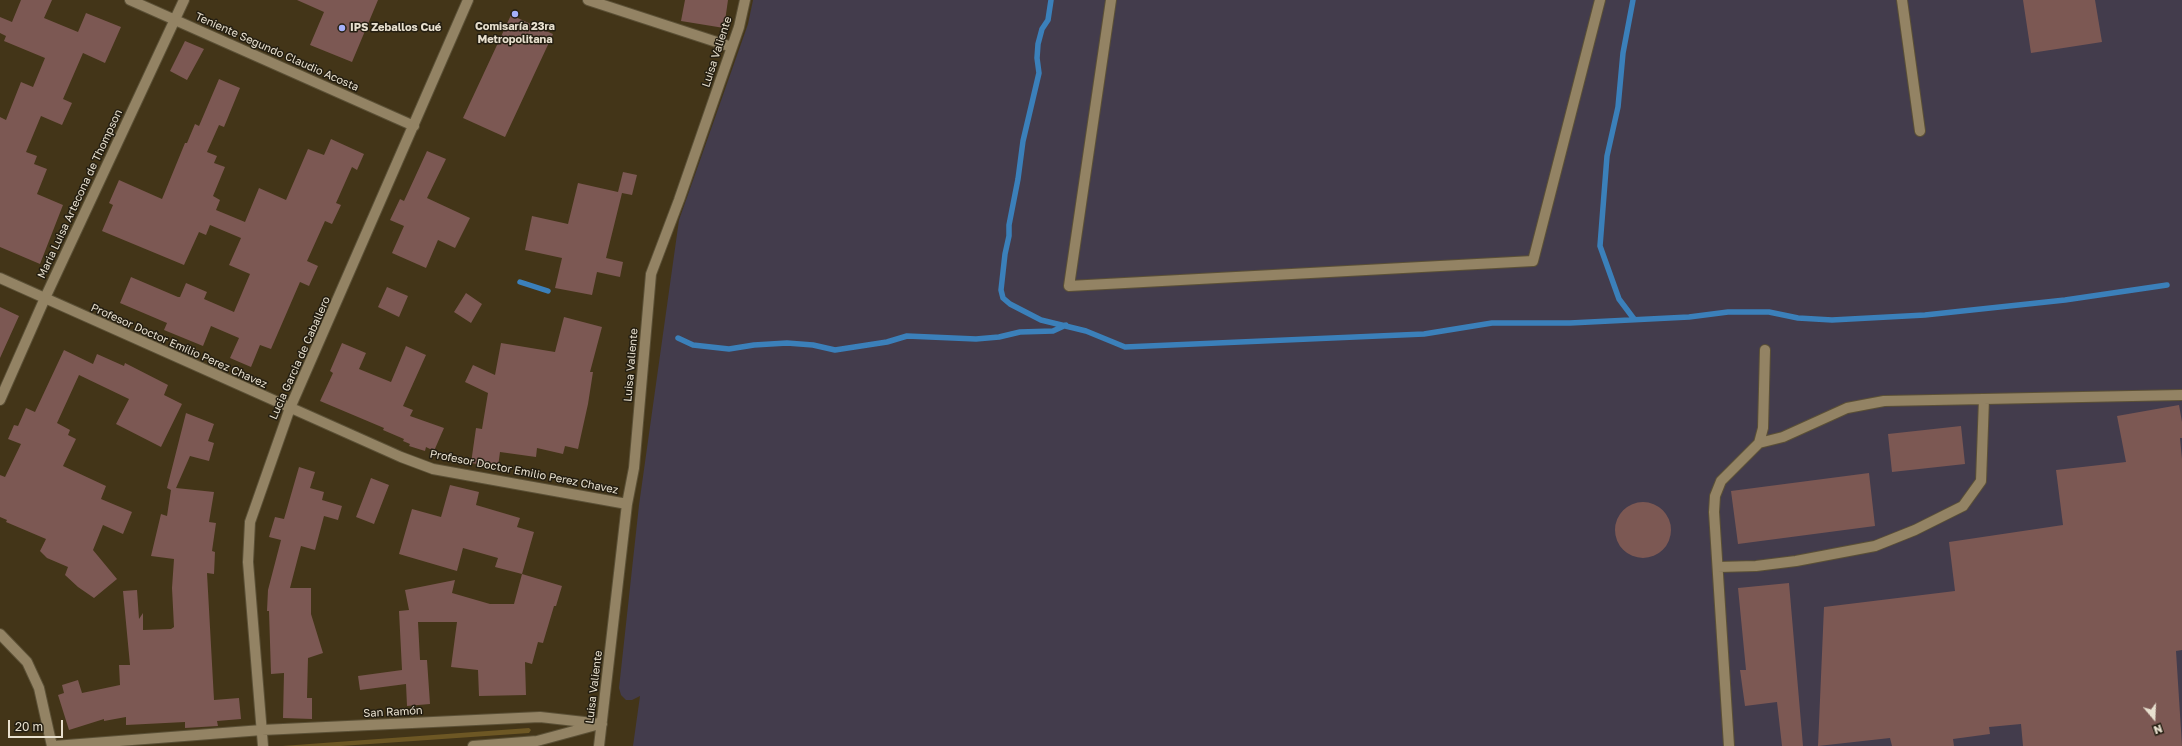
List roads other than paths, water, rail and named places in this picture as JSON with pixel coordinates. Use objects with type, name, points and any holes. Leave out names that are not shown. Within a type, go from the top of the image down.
[{"type":"street","name":"Teniente Segundo Claudio Acosta","points":[[130,0],[414,126]]},
{"type":"street","name":"Maria Luisa Artecona de Thompson","points":[[0,400],[44,298],[176,20],[184,0]]},
{"type":"street","name":"Lucia Garcia de Caballero","points":[[263,746],[248,562],[250,522],[290,408],[468,0]]},
{"type":"street","points":[[588,0],[732,47]]},
{"type":"street","name":"Luisa Valiente","points":[[599,746],[627,504],[634,468],[651,274],[679,200],[732,47],[739,26],[744,0]]},
{"type":"street","points":[[1111,0],[1069,286],[1533,261],[1600,0]]},
{"type":"street","points":[[1902,0],[1920,131]]},
{"type":"street","name":"Profesor Doctor Emilio Perez Chavez","points":[[0,278],[401,458],[433,469],[627,504]]},
{"type":"street","points":[[1759,443],[1763,428],[1765,350]]},
{"type":"street","points":[[1729,746],[1714,512],[1715,496],[1720,481],[1759,443],[1783,437],[1847,408],[1884,401],[2182,395]]},
{"type":"street","points":[[1718,567],[1756,566],[1796,561],[1874,546],[1915,530],[1963,506],[1981,481],[1984,399]]},
{"type":"street","points":[[0,634],[27,662],[39,688],[53,746]]},
{"type":"street","name":"San Ramón","points":[[53,746],[262,730],[540,717],[602,724]]},
{"type":"street","points":[[473,746],[538,741],[602,724]]},
{"type":"waterway","points":[[1051,0],[1048,20],[1042,29],[1038,44],[1037,58],[1039,73],[1023,141],[1018,179],[1009,225],[1009,236],[1005,254],[1001,290],[1003,298],[1010,304],[1041,320],[1086,331],[1125,347],[1424,334],[1492,323],[1570,323],[1689,317],[1728,312],[1769,312],[1798,318],[1832,320],[1925,315],[2065,300],[2167,285]]},
{"type":"waterway","points":[[1633,0],[1623,53],[1618,107],[1607,156],[1600,246],[1619,299],[1634,319]]},
{"type":"waterway","points":[[520,282],[548,291]]},
{"type":"waterway","points":[[678,338],[693,345],[729,349],[754,345],[787,343],[813,345],[835,350],[887,342],[907,336],[976,339],[999,337],[1020,332],[1053,331],[1066,325]]},
{"type":"place","name":"Comisaría 23ra Metropolitana","points":[[515,14]]},
{"type":"place","name":"IPS Zeballos Cué","points":[[342,28]]}]
